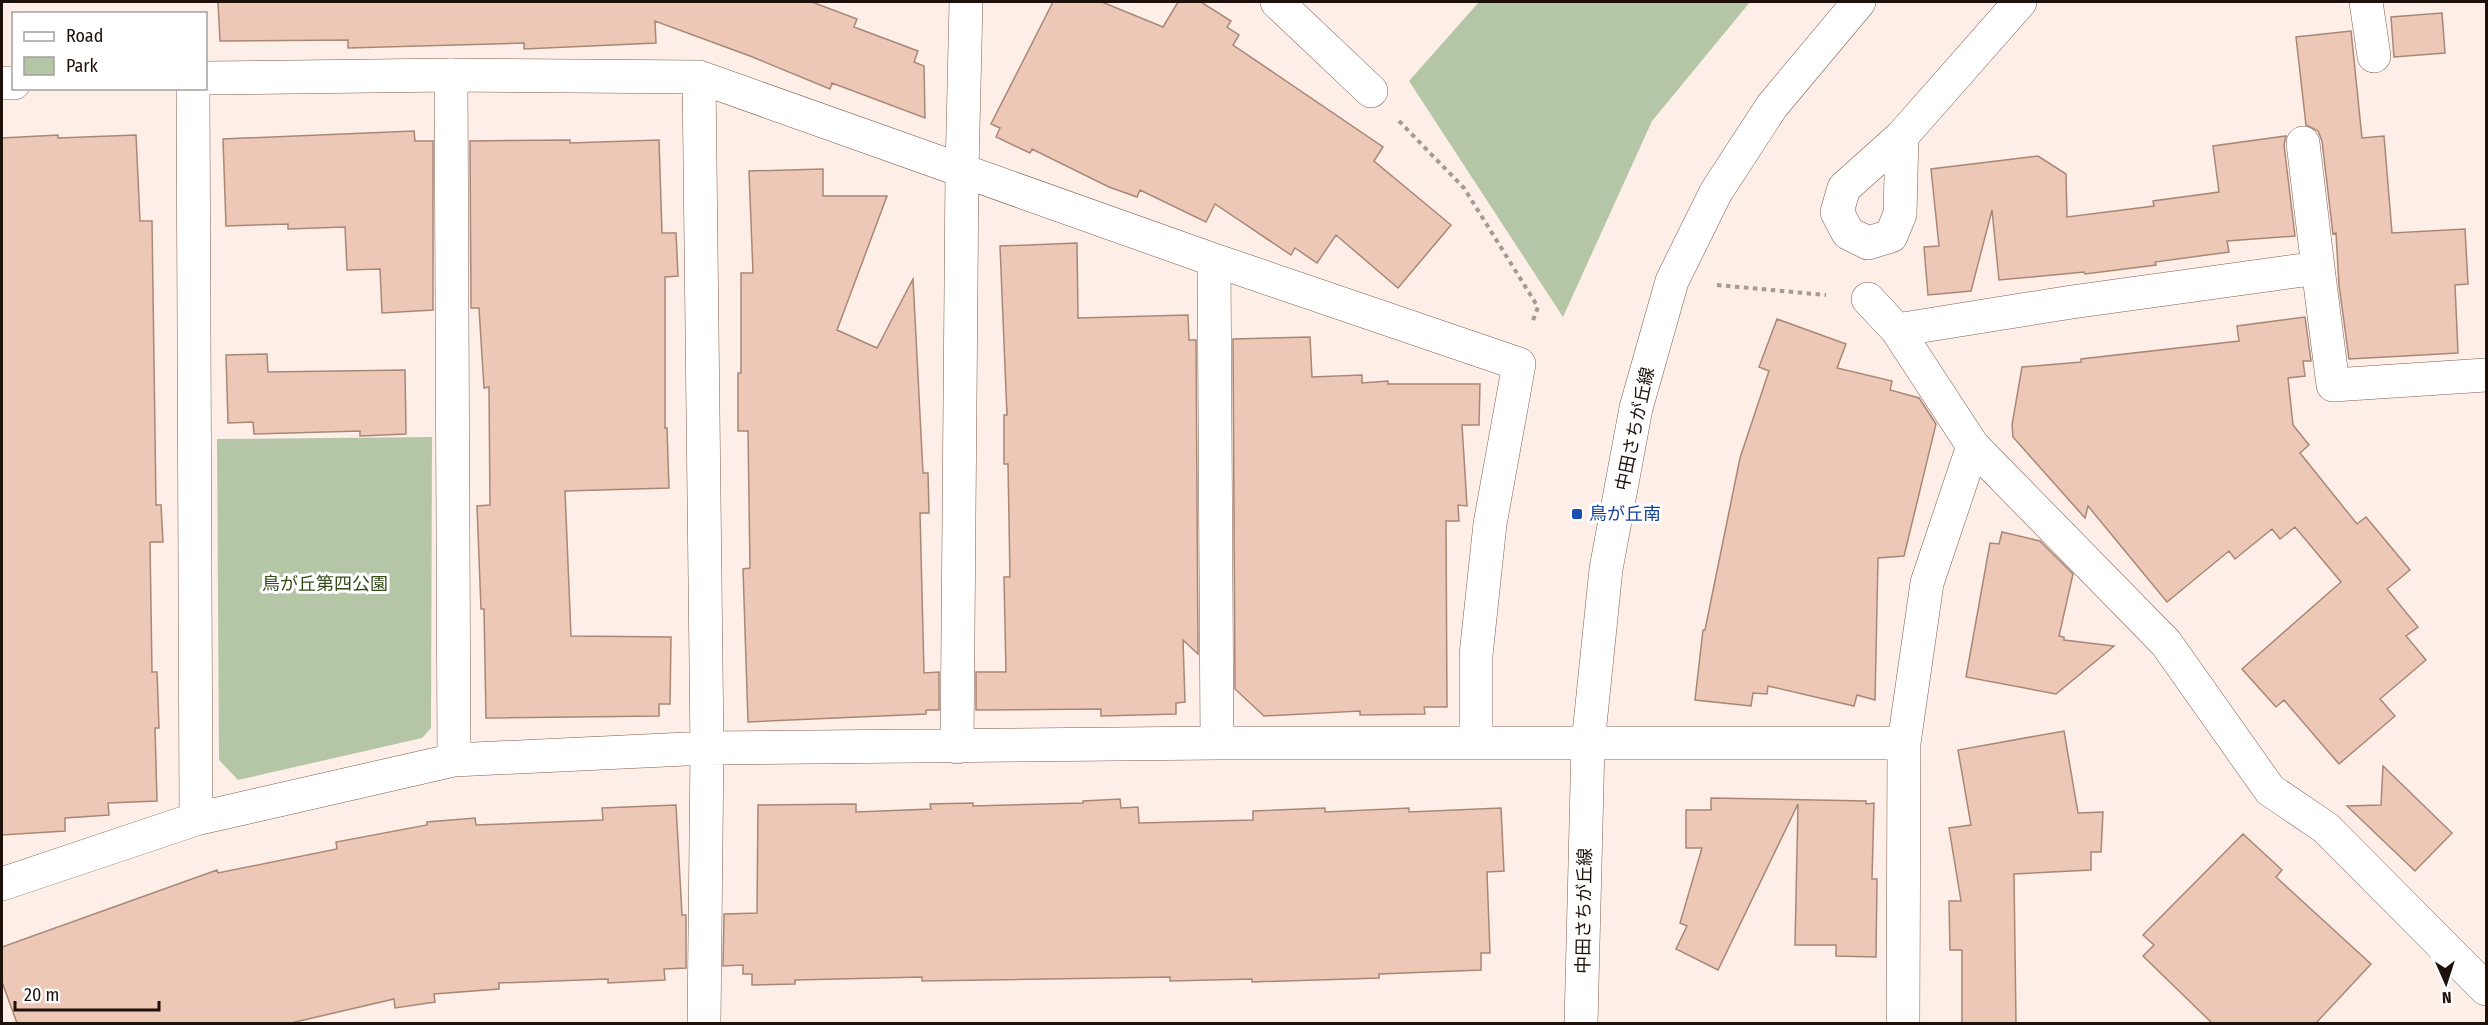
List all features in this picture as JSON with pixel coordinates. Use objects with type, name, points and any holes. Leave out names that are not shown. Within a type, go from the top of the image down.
[{"type":"street","points":[[957,747],[962,171],[966,2]]},
{"type":"street","points":[[1277,2],[1371,91]]},
{"type":"street","name":"中田さちが丘線","points":[[1581,1023],[1588,744],[1606,569],[1636,408],[1672,281],[1716,192],[1772,106],[1859,2]]},
{"type":"street","points":[[1902,136],[2020,2]]},
{"type":"street","points":[[2366,2],[2374,56]]},
{"type":"street","points":[[451,75],[454,760]]},
{"type":"street","points":[[207,78],[451,75],[699,77],[1214,260],[1519,364],[1490,524],[1476,655],[1476,742]]},
{"type":"street","points":[[699,77],[707,748],[704,1023]]},
{"type":"street","points":[[193,90],[196,819]]},
{"type":"street","points":[[2303,143],[2333,385],[2487,375]]},
{"type":"street","points":[[1214,260],[1217,743]]},
{"type":"street","points":[[1897,330],[2072,302],[2318,268]]},
{"type":"street","points":[[1868,299],[1897,330],[1973,446],[2166,643],[2270,790],[2326,828],[2487,989]]},
{"type":"street","points":[[1903,1023],[1904,743],[1927,583],[1973,446]]},
{"type":"street","points":[[2,884],[196,819],[454,760],[707,748],[1217,743],[1904,743]]},
{"type":"path","points":[[1371,91],[1464,188],[1538,307],[1519,364]]},
{"type":"path","points":[[1672,281],[1868,299]]},
{"type":"green space","points":[[1479,2],[1750,2],[1652,121],[1563,317],[1409,81]]},
{"type":"green space","name":"鳥が丘第四公園","points":[[432,437],[431,728],[422,738],[238,780],[219,760],[217,439]]},
{"type":"building","points":[[218,2],[812,2],[857,19],[854,27],[918,51],[914,62],[924,66],[925,118],[832,83],[830,89],[655,21],[656,43],[524,49],[524,43],[348,48],[348,40],[220,41]]},
{"type":"building","points":[[1053,2],[1102,2],[1163,27],[1178,2],[1201,2],[1231,21],[1227,27],[1239,35],[1233,45],[1383,147],[1374,161],[1451,225],[1398,288],[1336,235],[1317,263],[1295,248],[1291,255],[1215,204],[1206,222],[1140,190],[1137,197],[1109,187],[1032,149],[1030,153],[996,137],[1000,128],[991,124]]},
{"type":"building","points":[[2442,13],[2445,53],[2394,57],[2391,17]]},
{"type":"building","points":[[2351,31],[2362,138],[2384,136],[2392,233],[2465,229],[2468,284],[2455,285],[2458,353],[2349,359],[2339,285],[2336,233],[2333,234],[2322,141],[2318,131],[2306,125],[2296,37]]},
{"type":"building","points":[[414,131],[415,141],[433,141],[433,310],[382,313],[380,269],[347,270],[345,227],[288,229],[288,224],[226,226],[223,139]]},
{"type":"building","points":[[58,135],[58,138],[136,135],[140,221],[152,221],[156,505],[161,505],[163,542],[150,542],[152,672],[157,672],[159,728],[155,728],[157,801],[108,803],[109,815],[65,818],[65,831],[2,835],[2,138]]},
{"type":"building","points":[[2286,136],[2284,145],[2295,236],[2227,241],[2229,252],[2155,262],[2156,265],[2085,274],[2084,272],[1999,280],[1992,210],[1971,291],[1928,295],[1924,247],[1939,246],[1931,169],[2038,156],[2066,174],[2067,217],[2154,206],[2153,201],[2219,192],[2213,146]]},
{"type":"building","points":[[570,140],[570,143],[659,140],[662,233],[676,233],[678,276],[665,277],[665,428],[667,428],[669,488],[565,491],[571,636],[671,637],[670,704],[659,704],[659,716],[486,718],[484,609],[481,609],[477,506],[490,505],[489,387],[484,388],[479,308],[471,308],[470,141]]},
{"type":"building","points":[[823,169],[823,196],[887,196],[837,330],[877,348],[913,279],[923,473],[928,473],[929,513],[920,513],[924,673],[939,672],[939,710],[926,710],[926,714],[748,722],[743,569],[750,568],[748,431],[738,431],[738,373],[741,373],[741,273],[753,273],[749,171]]},
{"type":"building","points":[[1077,243],[1078,318],[1188,315],[1189,340],[1196,340],[1198,654],[1183,640],[1185,702],[1176,703],[1176,714],[1101,716],[1101,709],[976,710],[976,672],[1006,672],[1004,577],[1010,577],[1008,464],[1004,464],[1004,415],[1007,415],[1000,246]]},
{"type":"building","points":[[2305,317],[2311,361],[2303,361],[2305,376],[2288,378],[2293,425],[2309,445],[2300,453],[2357,524],[2366,517],[2410,570],[2387,589],[2418,627],[2406,636],[2426,660],[2380,699],[2395,716],[2339,764],[2284,700],[2276,707],[2242,669],[2341,582],[2295,527],[2280,539],[2272,529],[2235,559],[2229,551],[2167,602],[2088,506],[2085,518],[2013,437],[2012,425],[2022,367],[2081,362],[2081,359],[2239,341],[2237,326]]},
{"type":"building","points":[[1777,319],[1846,344],[1837,368],[1892,381],[1890,390],[1919,398],[1936,424],[1904,556],[1878,558],[1875,700],[1857,695],[1854,706],[1768,686],[1767,694],[1753,693],[1751,706],[1695,700],[1703,630],[1705,630],[1740,458],[1769,371],[1759,367]]},
{"type":"building","points":[[1310,337],[1312,377],[1362,375],[1362,383],[1388,381],[1388,384],[1480,384],[1479,425],[1462,425],[1467,506],[1458,505],[1459,521],[1446,521],[1447,707],[1424,707],[1425,714],[1360,715],[1360,711],[1264,716],[1235,689],[1233,339]]},
{"type":"building","points":[[267,354],[268,372],[405,370],[406,434],[360,436],[360,431],[254,434],[253,422],[228,423],[226,355]]},
{"type":"building","points":[[2002,532],[2040,541],[2073,574],[2059,636],[2064,637],[2064,640],[2114,646],[2056,694],[1966,677],[1990,543],[1999,544]]},
{"type":"building","points":[[2064,731],[2078,813],[2103,812],[2101,852],[2091,852],[2091,870],[2014,874],[2016,1023],[1962,1023],[1962,950],[1950,950],[1949,901],[1961,901],[1949,828],[1971,825],[1958,750]]},
{"type":"building","points":[[2383,766],[2452,833],[2415,871],[2347,806],[2381,805]]},
{"type":"building","points":[[1711,798],[1874,803],[1872,879],[1877,879],[1876,957],[1836,956],[1836,945],[1795,945],[1798,804],[1718,970],[1676,949],[1687,926],[1680,923],[1702,848],[1686,848],[1686,810],[1711,810]]},
{"type":"building","points":[[1120,799],[1121,808],[1138,807],[1139,823],[1253,820],[1253,811],[1325,808],[1325,812],[1409,808],[1409,812],[1501,808],[1504,871],[1487,872],[1490,953],[1481,953],[1481,970],[1379,974],[1379,978],[1252,982],[1252,979],[1170,981],[1170,977],[922,981],[922,977],[795,980],[795,984],[752,985],[752,974],[743,974],[743,965],[723,966],[724,914],[757,913],[758,805],[856,804],[856,812],[931,809],[930,804],[973,803],[973,806],[1083,803],[1083,801]]},
{"type":"building","points":[[676,805],[682,915],[686,915],[686,968],[664,969],[665,980],[608,983],[608,979],[499,983],[499,989],[434,994],[435,1002],[395,1008],[394,999],[291,1023],[17,1023],[2,982],[2,947],[217,870],[218,873],[337,849],[336,842],[427,825],[427,822],[475,818],[476,825],[603,820],[602,808]]},
{"type":"building","points":[[2243,834],[2282,870],[2276,877],[2371,964],[2316,1023],[2212,1023],[2143,956],[2154,945],[2143,935]]},
{"type":"place","name":"鳥が丘南","points":[[1577,514]]}]
